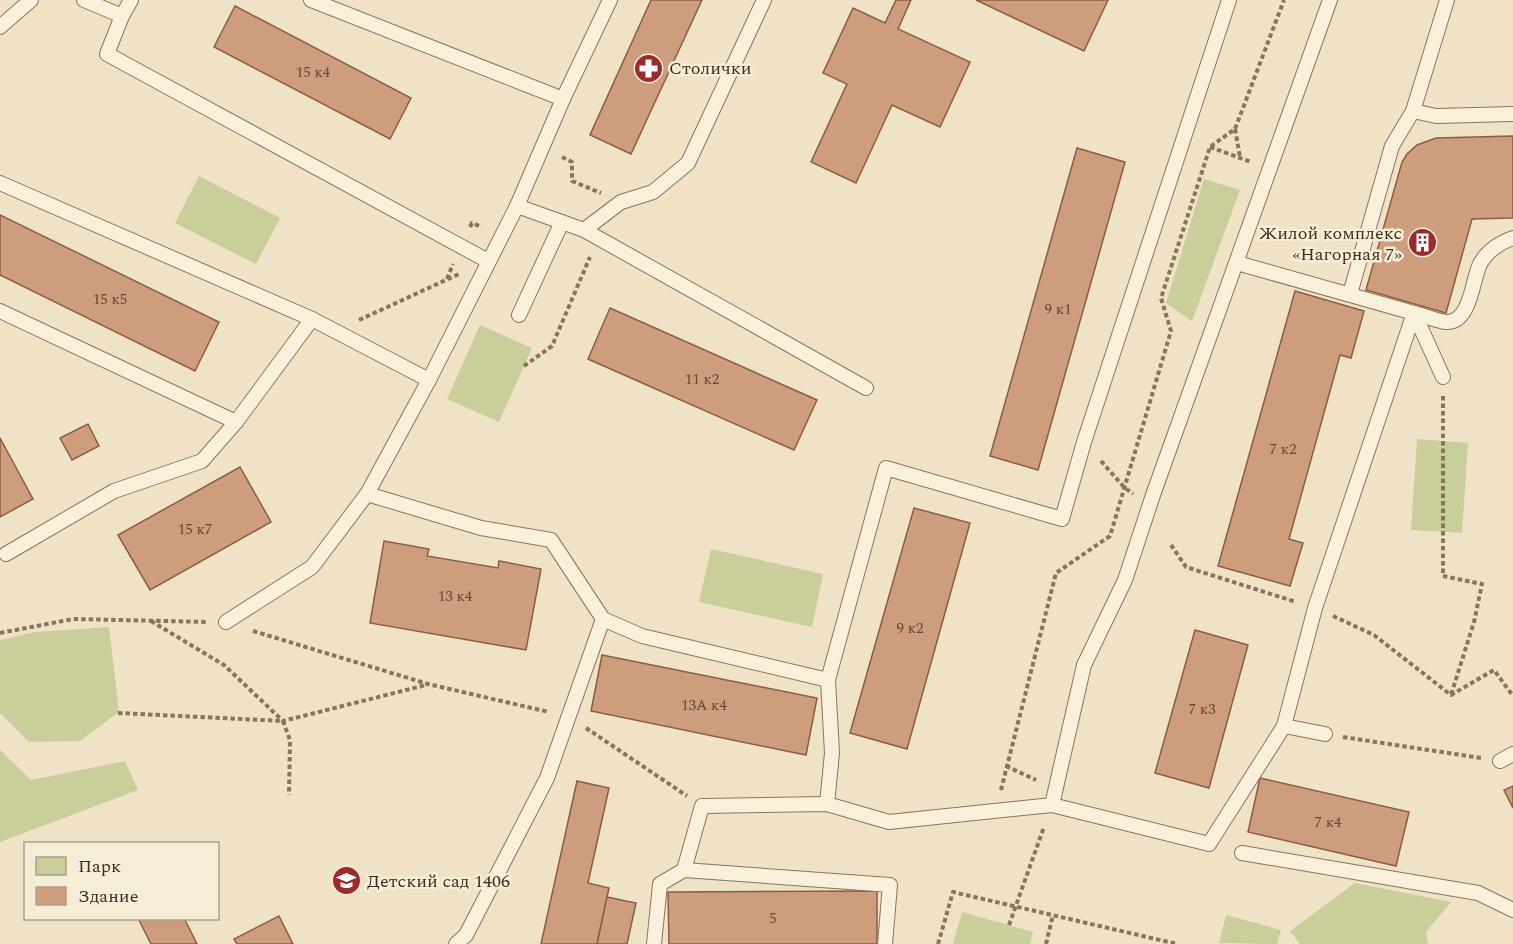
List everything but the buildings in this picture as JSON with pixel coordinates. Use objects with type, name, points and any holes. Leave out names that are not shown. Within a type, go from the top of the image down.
[{"type":"lane","points":[[0,27],[31,0]]},
{"type":"lane","points":[[84,0],[122,16]]},
{"type":"lane","points":[[131,0],[107,54],[488,261]]},
{"type":"lane","points":[[311,0],[563,99]]},
{"type":"lane","points":[[226,622],[312,567],[368,494],[517,206],[563,99],[610,0]]},
{"type":"lane","points":[[585,230],[621,202],[653,192],[688,163],[764,0]]},
{"type":"lane","points":[[826,804],[832,753],[828,680],[886,468],[1062,519],[1084,442],[1229,0]]},
{"type":"lane","points":[[1052,805],[1083,665],[1125,580],[1153,495],[1330,0]]},
{"type":"lane","points":[[1350,294],[1392,146],[1413,111],[1447,0]]},
{"type":"lane","points":[[1413,111],[1436,116],[1513,114]]},
{"type":"lane","points":[[0,183],[312,319],[429,380]]},
{"type":"lane","points":[[517,206],[585,230],[866,388]]},
{"type":"lane","points":[[519,315],[562,222]]},
{"type":"lane","points":[[1237,262],[1447,322],[1462,315],[1467,308],[1481,262],[1495,247],[1513,238]]},
{"type":"lane","points":[[0,311],[236,422]]},
{"type":"lane","points":[[1414,313],[1443,377]]},
{"type":"lane","points":[[684,870],[702,806],[826,804],[889,822],[1052,805],[1209,844],[1284,726],[1315,608],[1414,313]]},
{"type":"lane","points":[[6,554],[114,491],[202,461],[236,422],[312,319]]},
{"type":"lane","points":[[368,494],[482,528],[551,540],[603,619],[642,636],[828,680]]},
{"type":"lane","points":[[456,944],[466,935],[547,778],[603,619]]},
{"type":"lane","points":[[1284,726],[1325,734]]},
{"type":"lane","points":[[1500,760],[1513,754]]},
{"type":"lane","points":[[1242,853],[1478,893],[1513,910]]},
{"type":"lane","points":[[654,944],[660,884],[684,870],[890,885],[885,944]]},
{"type":"path","points":[[1240,158],[1235,129],[1284,0]]},
{"type":"path","points":[[995,811],[1056,573],[1110,536],[1172,331],[1161,298],[1210,147],[1235,129]]},
{"type":"path","points":[[1184,137],[1270,169]]},
{"type":"path","points":[[542,147],[572,162],[572,181],[621,202]]},
{"type":"path","points":[[524,366],[552,346],[592,253],[585,230]]},
{"type":"path","points":[[334,331],[488,261]]},
{"type":"path","points":[[1443,377],[1443,576],[1482,584],[1474,622],[1451,695]]},
{"type":"path","points":[[1084,442],[1129,491]]},
{"type":"path","points":[[1171,545],[1186,567],[1305,605]]},
{"type":"path","points":[[1324,612],[1374,635],[1451,695]]},
{"type":"path","points":[[0,633],[73,619],[226,622],[428,684],[568,717],[702,806]]},
{"type":"path","points":[[151,621],[224,665],[283,721],[290,740],[289,795]]},
{"type":"path","points":[[1451,695],[1494,670],[1513,696]]},
{"type":"path","points":[[118,713],[283,721],[428,684]]},
{"type":"path","points":[[1325,734],[1500,760]]},
{"type":"path","points":[[1006,766],[1056,790]]},
{"type":"path","points":[[1008,925],[1052,805]]},
{"type":"path","points":[[938,944],[953,892],[1177,944]]},
{"type":"path","points":[[1046,944],[1053,915]]},
{"type":"green space","points":[[199,176],[280,218],[256,264],[175,223]]},
{"type":"green space","points":[[1204,179],[1240,190],[1192,321],[1166,303]]},
{"type":"green space","points":[[480,325],[532,348],[499,422],[447,399]]},
{"type":"green space","points":[[1417,439],[1468,443],[1462,533],[1411,530]]},
{"type":"green space","points":[[711,549],[823,574],[812,627],[699,602]]},
{"type":"green space","points":[[109,627],[119,712],[80,741],[29,742],[0,713],[0,640],[35,632]]},
{"type":"green space","points":[[0,750],[31,780],[125,761],[138,790],[0,842]]},
{"type":"green space","points":[[1355,883],[1451,902],[1426,932],[1428,944],[1300,944],[1290,931]]},
{"type":"green space","points":[[962,912],[1033,932],[1030,944],[953,944]]},
{"type":"green space","points":[[1226,915],[1281,930],[1277,944],[1219,943]]},
{"type":"place","name":"Столички","points":[[648,68]]},
{"type":"place","name":"Жилой комплекс «Нагорная 7»","points":[[1423,243]]},
{"type":"place","name":"Детский сад 1406","points":[[346,881]]}]
